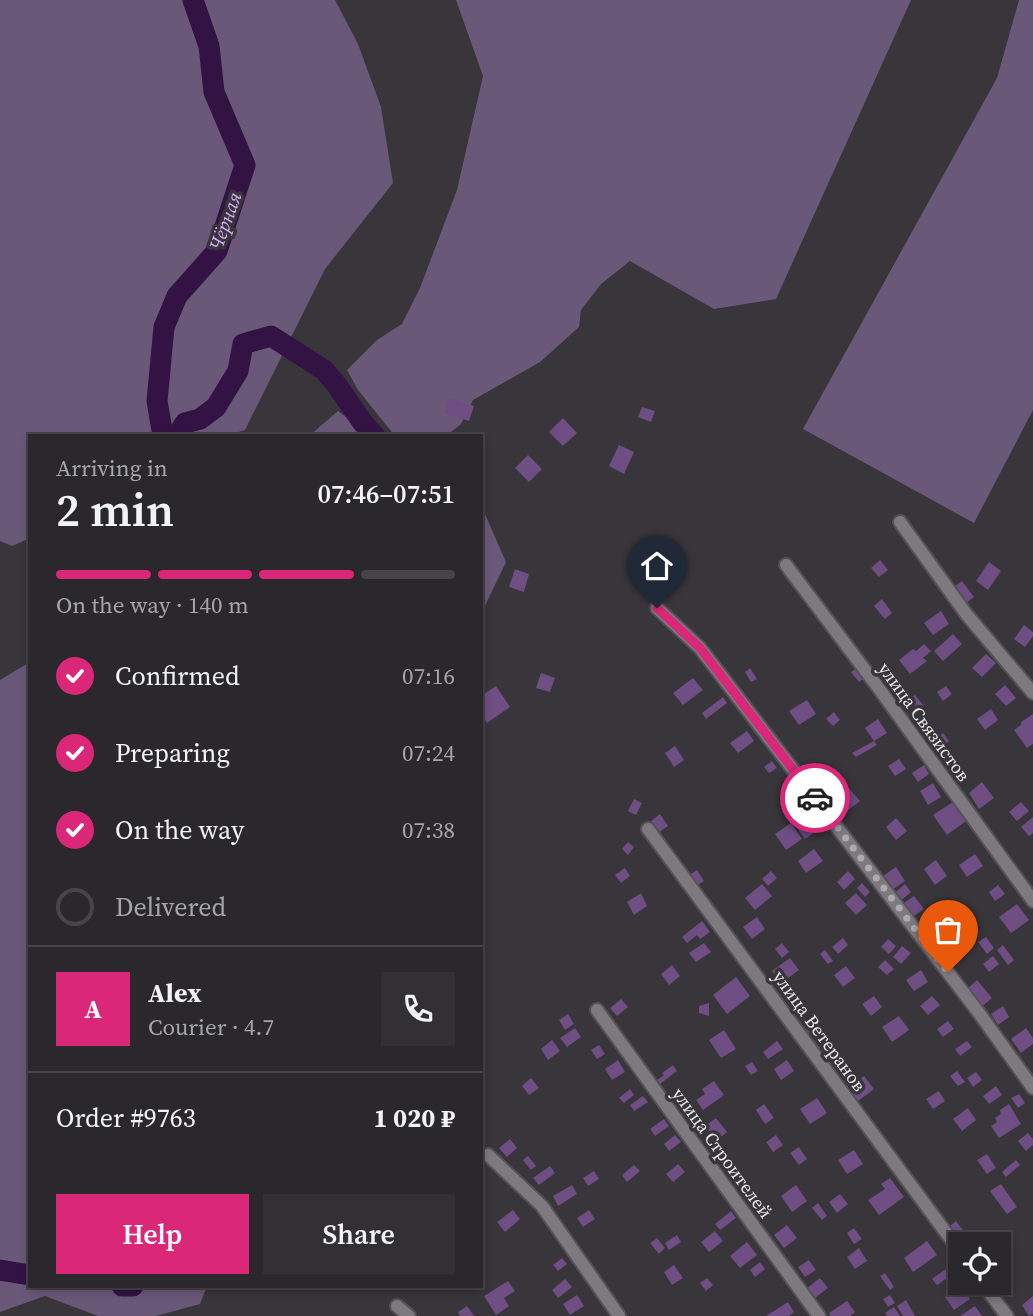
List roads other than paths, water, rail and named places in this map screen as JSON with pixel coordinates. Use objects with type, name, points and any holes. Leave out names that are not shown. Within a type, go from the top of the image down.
[{"type":"street","points":[[900,522],[967,615],[1033,693]]},
{"type":"street","name":"улица Связистов","points":[[786,565],[1033,901]]},
{"type":"street","points":[[657,608],[700,648],[979,1013],[1033,1088]]},
{"type":"street","name":"улица Ветеранов","points":[[648,829],[948,1235]]},
{"type":"street","name":"улица Строителей","points":[[597,1010],[819,1316]]},
{"type":"street","points":[[488,1155],[542,1206],[619,1316]]},
{"type":"street","points":[[991,1295],[1007,1316]]},
{"type":"street","points":[[397,1306],[409,1316]]},
{"type":"waterway","name":"Чёрная","points":[[163,434],[157,401],[164,327],[177,296],[217,251],[245,165],[214,92],[209,46],[193,0]]},
{"type":"waterway","name":"Чёрная","points":[[178,434],[185,423],[200,419],[216,407],[238,371],[243,344],[271,336],[324,370],[373,434]]},
{"type":"waterway","name":"Чёрная","points":[[0,1270],[28,1275]]}]
